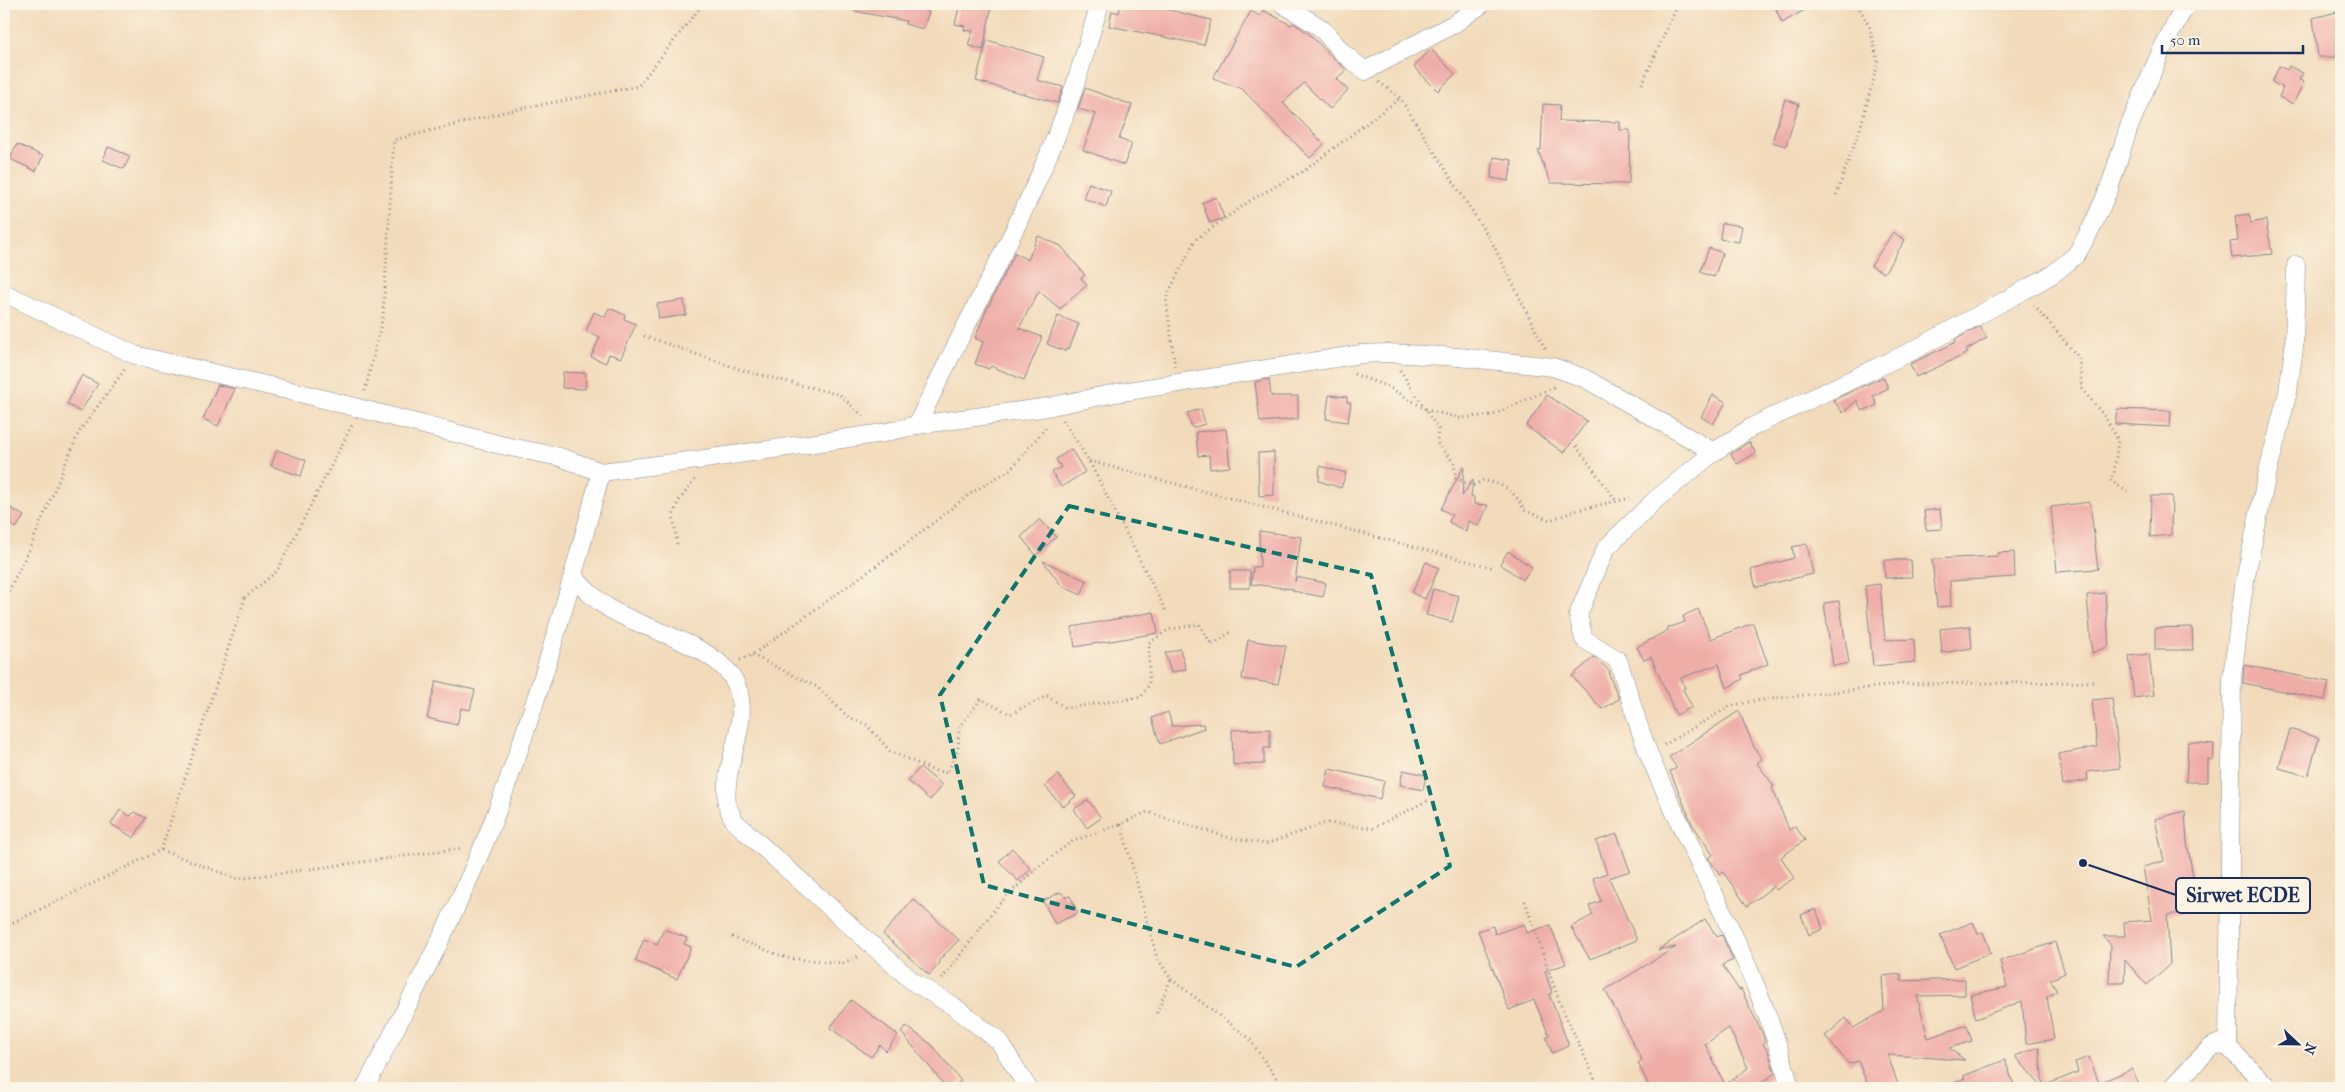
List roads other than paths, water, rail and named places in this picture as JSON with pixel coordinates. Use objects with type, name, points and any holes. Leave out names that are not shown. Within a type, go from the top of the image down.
[{"type":"street","points":[[917,425],[939,377],[998,266],[1058,132],[1100,4]]},
{"type":"street","points":[[1283,4],[1321,28],[1343,53],[1365,71],[1454,24],[1482,4]]},
{"type":"street","points":[[1790,1088],[1771,1028],[1743,957],[1649,756],[1618,660],[1584,639],[1578,615],[1606,548],[1655,500],[1714,452],[1752,427],[1914,350],[2021,292],[2053,274],[2076,255],[2092,227],[2109,189],[2133,119],[2162,49],[2186,4]]},
{"type":"street","points":[[2228,1047],[2232,677],[2244,585],[2266,479],[2288,392],[2294,348],[2296,265]]},
{"type":"street","points":[[4,293],[135,355],[501,445],[560,457],[600,472],[705,459],[882,433],[917,425],[1050,410],[1116,393],[1361,354],[1388,353],[1554,367],[1584,378],[1714,452]]},
{"type":"street","points":[[365,1088],[454,910],[493,821],[526,728],[573,576],[600,472]]},
{"type":"street","points":[[573,576],[590,594],[609,609],[711,656],[726,668],[737,686],[741,711],[729,776],[727,804],[734,822],[912,981],[978,1023],[999,1041],[1028,1088]]},
{"type":"street","points":[[2171,1088],[2210,1048],[2217,1044],[2228,1047],[2270,1088]]},
{"type":"place","name":"Sirwet ECDE","points":[[2083,863]]}]
